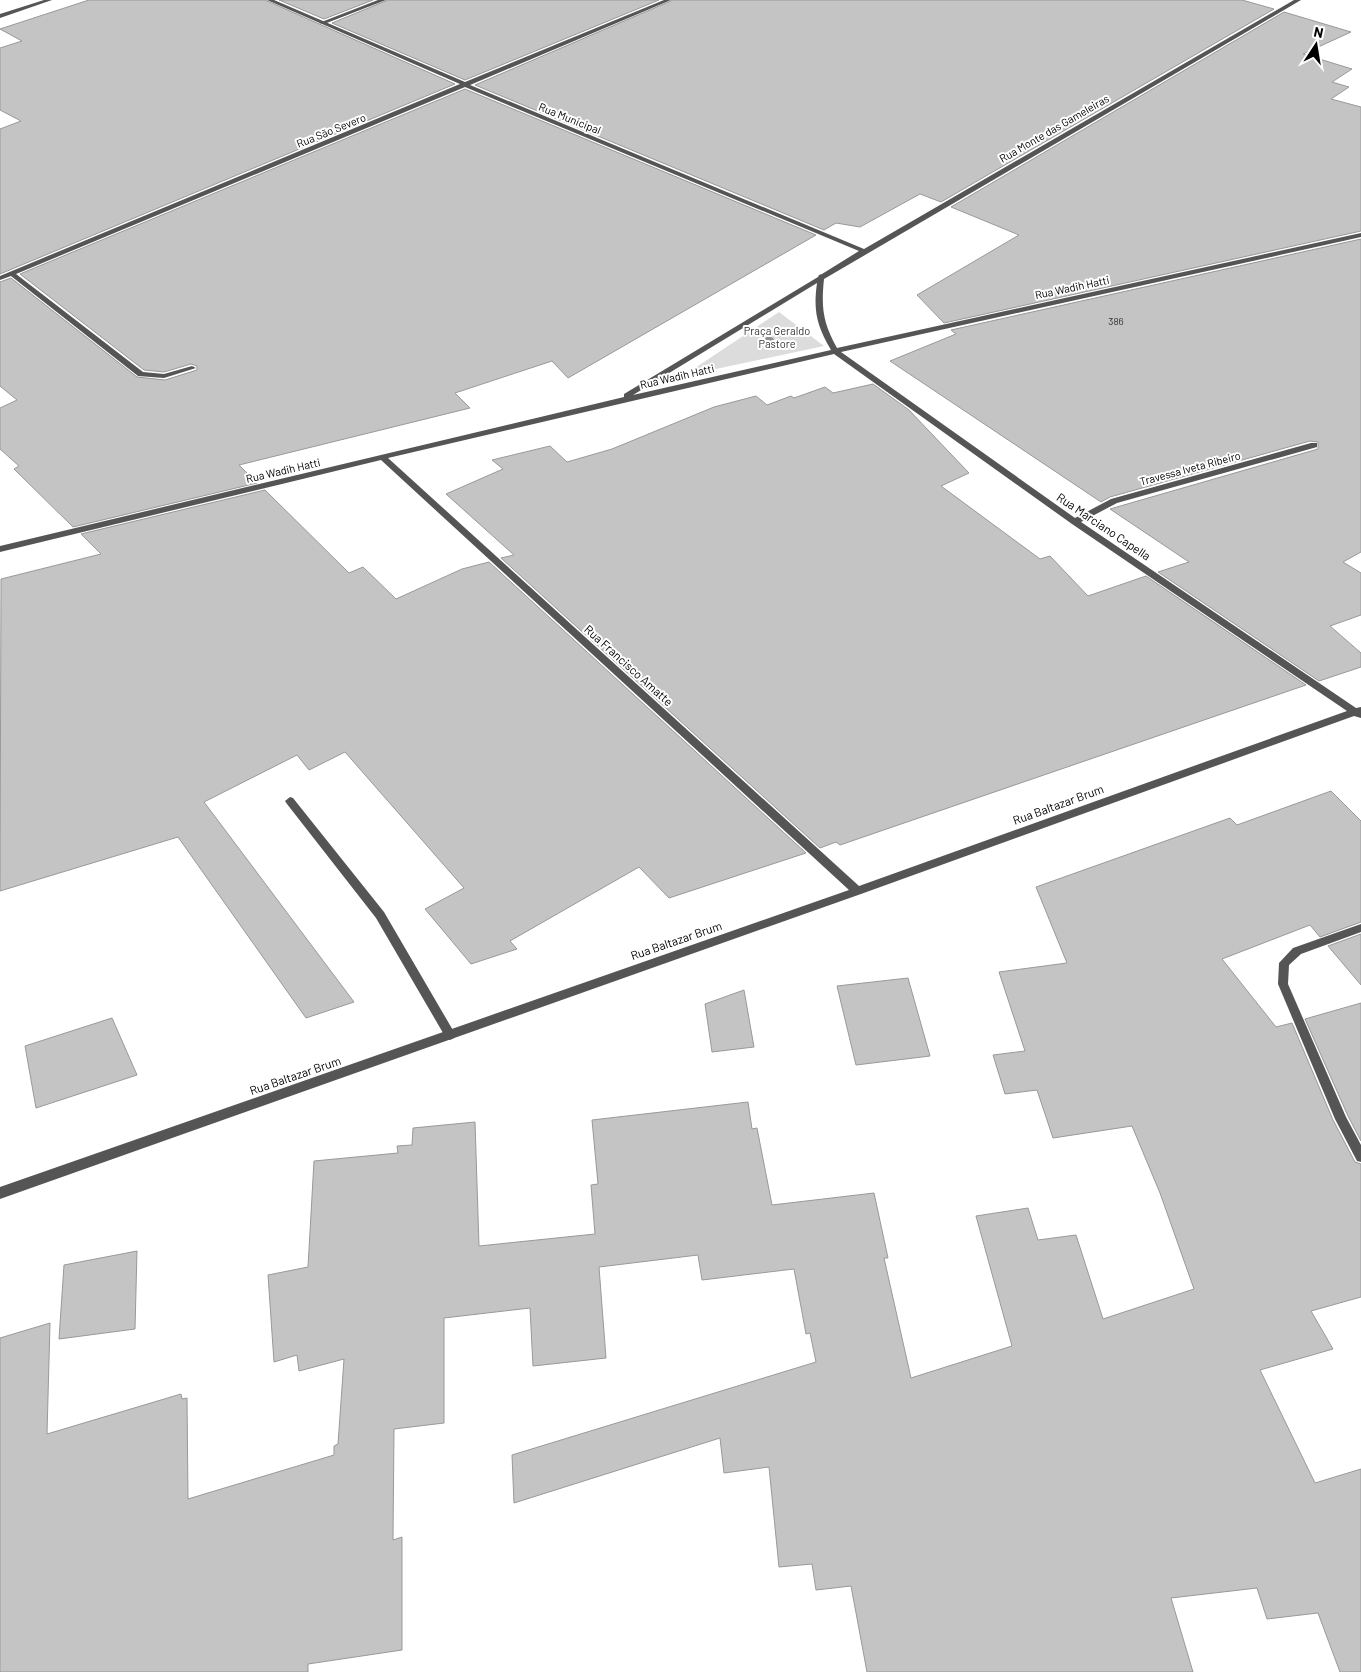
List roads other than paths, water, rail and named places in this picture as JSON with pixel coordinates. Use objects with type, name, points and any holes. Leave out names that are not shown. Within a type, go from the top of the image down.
[{"type":"street","points":[[0,16],[49,0]]},
{"type":"street","name":"Rua Municipal","points":[[270,0],[466,85],[864,251]]},
{"type":"street","points":[[322,23],[383,0]]},
{"type":"street","name":"Rua São Severo","points":[[0,278],[668,0]]},
{"type":"street","name":"Rua Monte das Gameleiras","points":[[618,401],[821,276],[1298,0]]},
{"type":"street","name":"Rua Wadih Hatti","points":[[0,549],[618,401],[1361,235]]},
{"type":"street","points":[[11,273],[142,374],[164,376],[192,368]]},
{"type":"street","points":[[821,276],[818,303],[821,327],[836,352]]},
{"type":"street","name":"Rua Marciano Capella","points":[[836,352],[1075,522],[1359,713]]},
{"type":"street","name":"Travessa Iveta Ribeiro","points":[[1075,522],[1114,501],[1314,445]]},
{"type":"street","name":"Rua Francisco Amatte","points":[[384,458],[857,891]]},
{"type":"street","name":"Rua Baltazar Brum","points":[[0,1193],[1359,713]]},
{"type":"street","points":[[290,801],[380,915],[450,1035]]},
{"type":"street","points":[[1361,928],[1297,951],[1284,963],[1283,984],[1341,1118],[1361,1157]]},
{"type":"park label","name":"Praça Geraldo Pastore","points":[[777,336]]}]
